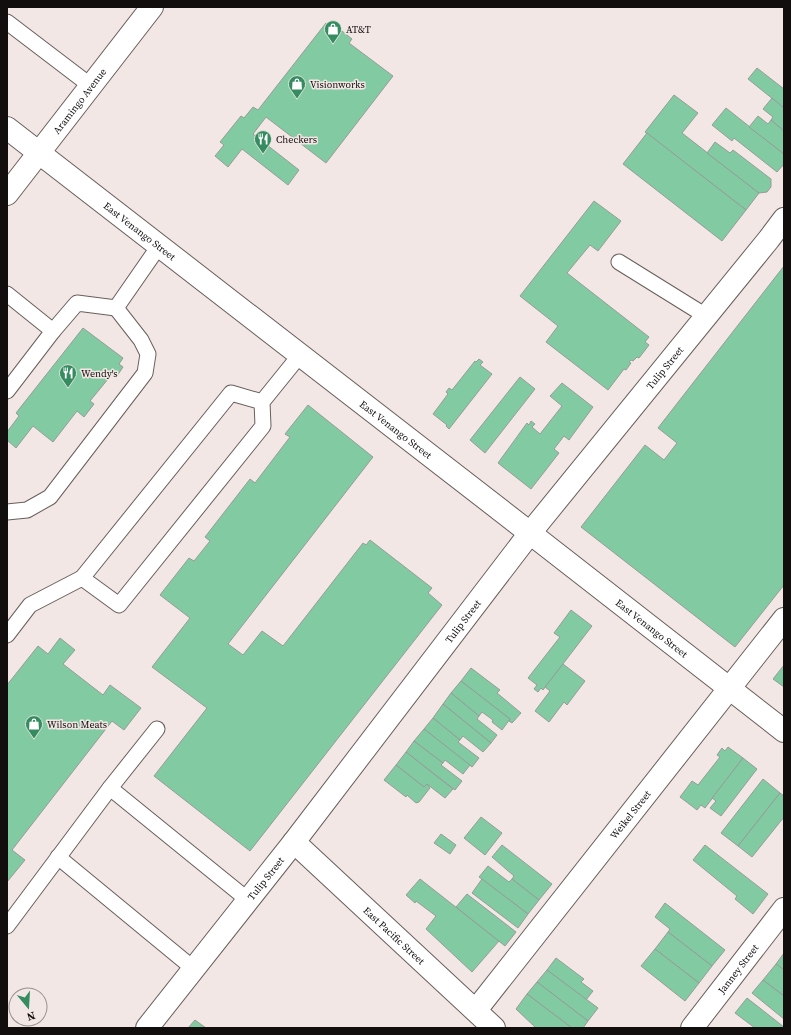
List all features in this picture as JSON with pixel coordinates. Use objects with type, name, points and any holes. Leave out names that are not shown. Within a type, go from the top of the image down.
[{"type":"street","name":"Aramingo Avenue","points":[[7,194],[152,7]]},
{"type":"street","name":"East Venango Street","points":[[7,128],[784,731]]},
{"type":"street","name":"Tulip Street","points":[[147,1028],[294,842],[530,533],[784,219]]},
{"type":"street","name":"Weikel Street","points":[[476,1010],[784,619]]},
{"type":"street","name":"East Pacific Street","points":[[294,842],[494,1028]]},
{"type":"street","name":"Janney Street","points":[[692,1028],[784,909]]},
{"type":"lane","points":[[7,22],[90,86]]},
{"type":"lane","points":[[116,308],[159,246]]},
{"type":"lane","points":[[619,262],[706,316]]},
{"type":"lane","points":[[7,294],[53,331]]},
{"type":"lane","points":[[7,390],[77,303],[116,308],[140,340],[148,354],[145,373],[50,497],[27,510],[7,512]]},
{"type":"lane","points":[[82,578],[119,605],[263,426],[262,402],[300,355]]},
{"type":"lane","points":[[7,635],[30,605],[82,578],[231,393],[262,402]]},
{"type":"lane","points":[[7,926],[110,788],[157,729]]},
{"type":"lane","points":[[110,788],[248,900]]},
{"type":"lane","points":[[58,857],[194,969]]},
{"type":"building","points":[[326,23],[330,26],[332,23],[352,39],[349,43],[393,76],[326,163],[266,117],[253,134],[299,170],[288,185],[242,149],[228,167],[215,156],[224,145],[220,142],[241,116],[244,118],[253,107],[258,110]]},
{"type":"building","points":[[757,68],[784,89],[784,108],[748,79]]},
{"type":"building","points":[[674,95],[698,113],[682,133],[759,193],[746,210],[645,132]]},
{"type":"building","points":[[772,98],[784,108],[784,131],[771,120],[773,117],[763,109]]},
{"type":"building","points":[[726,108],[784,154],[784,164],[777,172],[734,138],[732,141],[712,125]]},
{"type":"building","points":[[758,116],[768,124],[771,120],[784,131],[784,154],[749,127]]},
{"type":"building","points":[[647,133],[746,210],[722,241],[623,164]]},
{"type":"building","points":[[715,142],[730,153],[733,150],[771,179],[771,187],[767,192],[759,193],[707,153]]},
{"type":"building","points":[[594,201],[621,221],[598,251],[590,245],[567,273],[649,337],[645,342],[649,345],[639,358],[637,357],[633,361],[631,360],[629,362],[631,363],[626,370],[624,369],[608,390],[546,342],[558,326],[520,296]]},
{"type":"building","points":[[784,266],[784,585],[735,647],[581,527],[645,445],[664,460],[677,443],[658,428]]},
{"type":"building","name":"Wendy's","points":[[83,328],[123,358],[119,364],[123,367],[117,376],[113,373],[90,401],[94,404],[84,417],[77,411],[53,442],[33,426],[16,448],[7,440],[7,432],[19,416],[16,413]]},
{"type":"building","points":[[479,359],[483,362],[480,365],[492,374],[449,429],[446,426],[447,425],[433,414],[448,394],[446,392],[449,388],[452,390],[475,361],[476,362]]},
{"type":"building","points":[[520,377],[535,389],[485,453],[470,440]]},
{"type":"building","points":[[562,383],[593,407],[569,440],[564,436],[554,449],[559,453],[531,489],[498,463],[527,423],[529,425],[531,421],[535,424],[532,427],[540,434],[562,406],[550,396]]},
{"type":"building","points":[[308,405],[373,457],[228,644],[243,655],[262,631],[283,646],[363,543],[366,545],[370,540],[432,588],[428,593],[442,605],[250,851],[154,776],[207,708],[152,667],[190,618],[160,595],[189,558],[194,561],[210,541],[205,537],[250,479],[255,483],[290,437],[285,434]]},
{"type":"building","points":[[571,610],[592,626],[543,690],[541,688],[538,692],[534,689],[537,685],[528,678],[560,637],[554,633]]},
{"type":"building","points":[[60,638],[75,650],[63,664],[103,695],[110,685],[141,708],[124,730],[112,721],[12,850],[25,860],[7,882],[7,685],[38,646],[48,654]]},
{"type":"building","points":[[563,664],[585,681],[567,705],[564,702],[549,722],[535,711],[550,691],[545,687]]},
{"type":"building","points":[[784,665],[784,687],[773,679]]},
{"type":"building","points":[[471,668],[500,690],[497,693],[521,713],[512,723],[509,721],[510,719],[461,681]]},
{"type":"building","points":[[461,681],[510,719],[502,730],[492,722],[493,720],[482,712],[479,716],[451,693]]},
{"type":"building","points":[[451,693],[479,716],[477,719],[497,735],[491,743],[443,704]]},
{"type":"building","points":[[443,704],[491,743],[483,752],[463,736],[460,740],[433,718]]},
{"type":"building","points":[[433,718],[460,740],[458,742],[479,758],[472,767],[424,729]]},
{"type":"building","points":[[424,729],[470,765],[463,774],[445,760],[443,763],[414,741]]},
{"type":"building","points":[[414,741],[443,763],[441,765],[462,781],[455,790],[406,752]]},
{"type":"building","points":[[728,747],[743,758],[705,808],[701,805],[697,810],[680,797],[692,781],[698,785],[720,757],[717,755],[722,748],[725,751]]},
{"type":"building","points":[[406,752],[453,789],[445,798],[427,784],[424,787],[396,765]]},
{"type":"building","points":[[743,758],[757,769],[721,816],[710,808],[716,801],[712,798]]},
{"type":"building","points":[[396,765],[424,787],[427,784],[430,788],[419,802],[416,803],[407,795],[406,797],[384,780]]},
{"type":"building","points":[[763,779],[780,793],[738,846],[721,833]]},
{"type":"building","points":[[780,793],[784,796],[784,817],[752,857],[738,846]]},
{"type":"building","points":[[481,817],[502,833],[485,855],[464,838]]},
{"type":"building","points":[[441,834],[456,845],[450,854],[434,843]]},
{"type":"building","points":[[502,845],[552,884],[539,900],[512,879],[514,876],[492,857]]},
{"type":"building","points":[[705,845],[768,894],[753,914],[735,899],[737,896],[693,860]]},
{"type":"building","points":[[488,866],[509,882],[512,879],[539,900],[528,914],[479,877]]},
{"type":"building","points":[[420,879],[499,941],[472,972],[426,929],[436,916],[416,901],[415,903],[406,895]]},
{"type":"building","points":[[482,879],[528,914],[518,928],[472,893]]},
{"type":"building","points":[[467,894],[516,932],[505,946],[456,907]]},
{"type":"building","points":[[665,903],[725,950],[712,966],[668,932],[670,929],[655,917]]},
{"type":"building","points":[[668,932],[712,966],[699,983],[655,949]]},
{"type":"building","points":[[655,949],[699,983],[685,1001],[641,966]]},
{"type":"building","points":[[784,953],[784,970],[776,964]]},
{"type":"building","points":[[556,958],[584,979],[581,982],[593,991],[586,1000],[547,970]]},
{"type":"building","points":[[776,964],[784,970],[784,996],[763,980]]},
{"type":"building","points":[[547,970],[598,1008],[588,1021],[537,982]]},
{"type":"building","points":[[763,980],[784,996],[784,1019],[752,993]]},
{"type":"building","points":[[537,982],[588,1021],[583,1028],[572,1028],[527,994]]},
{"type":"building","points":[[527,994],[572,1028],[536,1028],[516,1009]]},
{"type":"building","points":[[747,998],[784,1028],[755,1028],[735,1013]]},
{"type":"building","points":[[195,1020],[206,1028],[188,1028]]},
{"type":"place","name":"AT&T","points":[[333,44]]},
{"type":"place","name":"Visionworks","points":[[297,99]]},
{"type":"place","name":"Checkers","points":[[263,154]]},
{"type":"place","name":"Wendy's","points":[[68,388]]},
{"type":"place","name":"Wilson Meats","points":[[34,739]]}]
